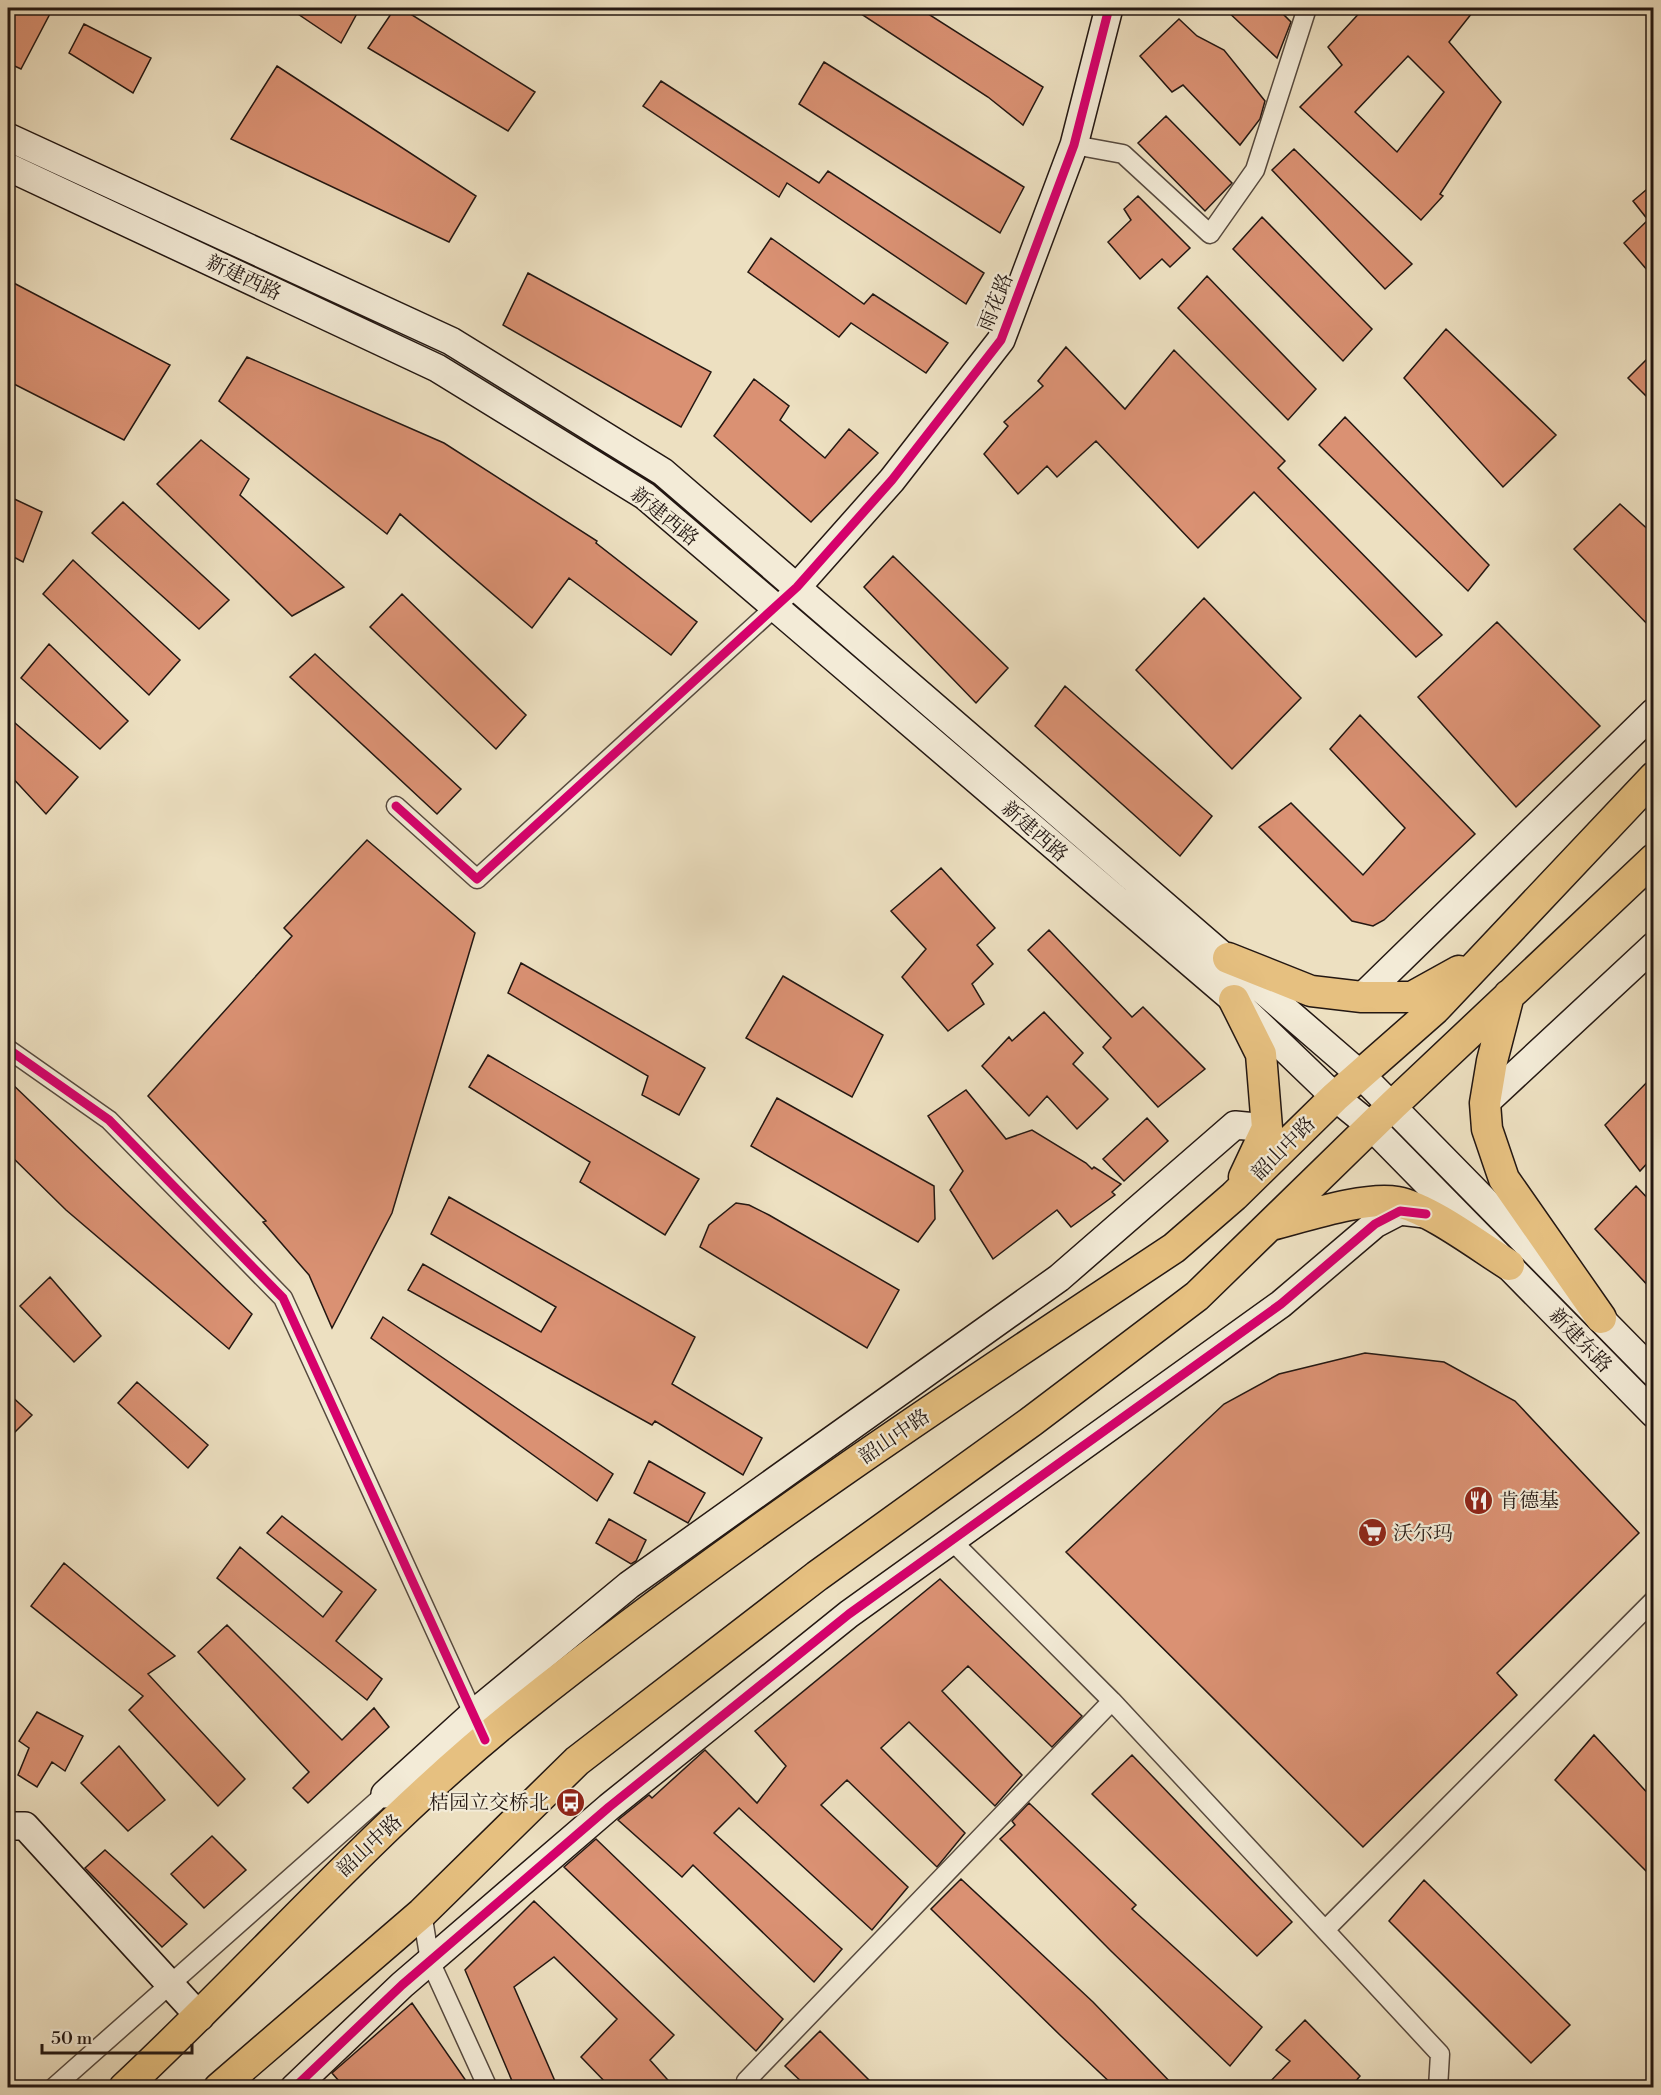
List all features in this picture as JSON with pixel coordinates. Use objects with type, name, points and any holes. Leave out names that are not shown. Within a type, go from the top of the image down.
[{"type":"main road","name":"雨花路","points":[[797,587],[892,480],[1001,340],[1074,144],[1109,8]]},
{"type":"main road","name":"新建西路","points":[[8,137],[451,341],[663,472],[1228,958],[1393,1105]]},
{"type":"main road","name":"新建西路","points":[[8,167],[437,368],[645,496],[1234,1000],[1335,1097],[1372,1127]]},
{"type":"main road","points":[[1362,997],[1653,712]]},
{"type":"main road","name":"韶山中路","points":[[124,2088],[200,2017],[357,1854],[445,1776],[479,1727],[519,1710],[770,1521],[1174,1248],[1234,1196],[1335,1097],[1362,1076],[1435,1009],[1653,777]]},
{"type":"main road","points":[[219,2088],[422,1913],[578,1761],[817,1576],[1032,1421],[1197,1296],[1393,1105],[1653,859]]},
{"type":"main road","points":[[1485,1103],[1653,946]]},
{"type":"main road","points":[[1228,958],[1311,992],[1362,997],[1412,997],[1483,958]]},
{"type":"main road","points":[[1509,995],[1492,1061],[1485,1103],[1487,1129],[1504,1179],[1601,1318]]},
{"type":"main road","points":[[1234,1000],[1261,1054],[1267,1128],[1234,1196]]},
{"type":"main road","name":"新建东路","points":[[1393,1105],[1653,1373]]},
{"type":"main road","points":[[385,1794],[479,1727],[629,1585],[1059,1278],[1234,1125],[1267,1128]]},
{"type":"main road","name":"新建东路","points":[[1372,1127],[1653,1414]]},
{"type":"main road","points":[[1270,1225],[1366,1202],[1397,1202],[1426,1214],[1509,1265]]},
{"type":"main road","points":[[294,2088],[430,1961],[609,1807],[849,1614],[1281,1304],[1375,1224],[1400,1211],[1426,1214]]},
{"type":"main road","points":[[8,1826],[25,1826],[200,2017]]},
{"type":"street","points":[[1074,144],[1124,154],[1210,234],[1255,170],[1307,8]]},
{"type":"street","points":[[396,806],[477,879],[797,587]]},
{"type":"street","points":[[8,1049],[109,1120],[283,1298],[479,1727]]},
{"type":"street","points":[[952,1541],[1112,1701],[1440,2054],[1438,2088]]},
{"type":"street","points":[[1325,1930],[1653,1600]]},
{"type":"street","points":[[746,2081],[1112,1701]]},
{"type":"street","points":[[53,2088],[385,1794],[445,1776]]},
{"type":"street","points":[[422,1913],[430,1961],[489,2088]]},
{"type":"building","points":[[8,8],[53,8],[21,69],[8,63]]},
{"type":"building","points":[[289,8],[360,8],[341,43]]},
{"type":"building","points":[[395,8],[401,8],[535,92],[508,131],[368,48]]},
{"type":"building","points":[[852,8],[919,8],[1043,87],[1023,125],[988,97]]},
{"type":"building","points":[[1224,8],[1277,8],[1291,22],[1277,58]]},
{"type":"building","points":[[1364,8],[1476,8],[1449,42],[1501,102],[1440,194],[1443,196],[1421,220],[1300,107],[1342,65],[1328,47]],"holes":[[[1408,56],[1444,92],[1397,152],[1355,112]]]},
{"type":"building","points":[[1179,19],[1197,36],[1224,50],[1265,101],[1260,119],[1240,145],[1183,85],[1172,92],[1140,56]]},
{"type":"building","points":[[84,24],[151,58],[133,93],[69,53]]},
{"type":"building","points":[[824,62],[1024,187],[1000,233],[799,104]]},
{"type":"building","points":[[277,66],[476,196],[449,242],[231,139]]},
{"type":"building","points":[[661,81],[819,183],[828,171],[984,273],[966,304],[787,183],[779,197],[643,106]]},
{"type":"building","points":[[1166,116],[1232,183],[1205,211],[1138,143]]},
{"type":"building","points":[[1294,149],[1412,264],[1385,289],[1272,170]]},
{"type":"building","points":[[1653,184],[1653,277],[1624,243],[1648,220],[1633,201]]},
{"type":"building","points":[[1138,196],[1190,248],[1170,267],[1162,259],[1140,279],[1108,242],[1131,220],[1124,209]]},
{"type":"building","points":[[1262,217],[1372,329],[1343,361],[1233,249]]},
{"type":"building","points":[[771,238],[864,304],[873,294],[948,343],[926,373],[851,323],[839,337],[748,272]]},
{"type":"building","points":[[528,273],[711,372],[681,427],[503,325]]},
{"type":"building","points":[[1207,276],[1316,389],[1288,420],[1178,308]]},
{"type":"building","points":[[8,280],[170,365],[124,440],[8,381]]},
{"type":"building","points":[[1446,329],[1556,435],[1503,487],[1404,378]]},
{"type":"building","points":[[1066,347],[1125,409],[1174,350],[1285,461],[1278,468],[1442,635],[1416,657],[1254,492],[1198,548],[1096,441],[1057,477],[1047,466],[1018,494],[984,454],[1008,426],[1004,422],[1043,386],[1038,381]]},
{"type":"building","points":[[1653,353],[1653,403],[1628,378]]},
{"type":"building","points":[[247,357],[444,443],[597,541],[596,543],[697,622],[671,655],[569,578],[532,628],[400,514],[387,534],[219,401]]},
{"type":"building","points":[[754,379],[789,406],[780,420],[825,458],[849,429],[878,453],[811,522],[714,436]]},
{"type":"building","points":[[1345,417],[1489,565],[1468,591],[1319,445]]},
{"type":"building","points":[[201,440],[249,479],[240,495],[344,587],[292,616],[157,484]]},
{"type":"building","points":[[8,496],[42,512],[23,562],[8,554]]},
{"type":"building","points":[[123,502],[229,600],[199,629],[92,533]]},
{"type":"building","points":[[1620,504],[1653,534],[1653,630],[1574,549]]},
{"type":"building","points":[[893,556],[1008,668],[976,703],[864,587]]},
{"type":"building","points":[[73,560],[180,660],[149,695],[43,594]]},
{"type":"building","points":[[402,594],[526,715],[496,749],[370,627]]},
{"type":"building","points":[[1204,598],[1301,698],[1232,769],[1136,670]]},
{"type":"building","points":[[1497,622],[1600,726],[1516,807],[1418,697]]},
{"type":"building","points":[[49,644],[128,721],[100,749],[21,678]]},
{"type":"building","points":[[315,654],[461,789],[437,814],[290,677]]},
{"type":"building","points":[[1065,686],[1212,816],[1180,856],[1035,726]]},
{"type":"building","points":[[1360,715],[1475,834],[1384,920],[1373,926],[1352,921],[1259,827],[1291,803],[1363,875],[1405,828],[1330,749]]},
{"type":"building","points":[[8,717],[78,777],[46,814],[8,773]]},
{"type":"building","points":[[367,840],[475,933],[392,1213],[332,1328],[309,1275],[263,1222],[266,1221],[148,1096],[292,936],[284,928]]},
{"type":"building","points":[[941,868],[995,928],[977,945],[993,964],[972,984],[984,1004],[948,1031],[902,977],[926,949],[891,911]]},
{"type":"building","points":[[1049,930],[1132,1017],[1143,1007],[1205,1069],[1158,1107],[1103,1047],[1111,1038],[1028,950]]},
{"type":"building","points":[[521,963],[705,1068],[679,1115],[642,1095],[648,1076],[508,993]]},
{"type":"building","points":[[783,976],[883,1035],[852,1097],[746,1038]]},
{"type":"building","points":[[1044,1012],[1083,1053],[1073,1064],[1108,1099],[1077,1129],[1047,1096],[1029,1116],[982,1066],[1009,1037],[1012,1041]]},
{"type":"building","points":[[488,1055],[699,1179],[665,1235],[580,1182],[590,1162],[469,1087]]},
{"type":"building","points":[[1653,1076],[1653,1157],[1640,1171],[1605,1125]]},
{"type":"building","points":[[8,1080],[252,1314],[229,1349],[66,1210],[8,1153]]},
{"type":"building","points":[[966,1090],[1006,1139],[1032,1130],[1092,1169],[1094,1167],[1121,1184],[1112,1192],[1115,1195],[1071,1227],[1057,1210],[993,1259],[950,1190],[963,1171],[928,1116]]},
{"type":"building","points":[[777,1098],[934,1186],[935,1219],[918,1242],[751,1146]]},
{"type":"building","points":[[1147,1118],[1168,1141],[1124,1181],[1103,1159]]},
{"type":"building","points":[[1636,1186],[1653,1204],[1653,1291],[1595,1229]]},
{"type":"building","points":[[449,1197],[695,1337],[672,1384],[762,1438],[743,1475],[655,1421],[652,1425],[408,1290],[423,1264],[541,1332],[556,1307],[431,1234]]},
{"type":"building","points":[[736,1203],[749,1205],[769,1215],[899,1290],[867,1348],[700,1247],[709,1225]]},
{"type":"building","points":[[50,1277],[101,1336],[74,1362],[20,1306]]},
{"type":"building","points":[[383,1317],[613,1474],[597,1501],[371,1338]]},
{"type":"building","points":[[1365,1353],[1444,1362],[1515,1401],[1639,1533],[1497,1673],[1517,1695],[1363,1847],[1066,1552],[1224,1404],[1279,1374]]},
{"type":"building","points":[[137,1382],[208,1445],[188,1468],[118,1403]]},
{"type":"building","points":[[8,1393],[32,1415],[8,1439]]},
{"type":"building","points":[[649,1461],[705,1493],[688,1523],[634,1493]]},
{"type":"building","points":[[282,1516],[376,1590],[336,1641],[382,1679],[367,1700],[217,1578],[240,1547],[323,1617],[342,1592],[267,1533]]},
{"type":"building","points":[[609,1519],[646,1540],[636,1561],[631,1564],[596,1543]]},
{"type":"building","points":[[64,1563],[175,1656],[148,1674],[245,1779],[218,1806],[129,1710],[143,1696],[31,1606]]},
{"type":"building","points":[[940,1579],[1082,1716],[1052,1747],[968,1666],[942,1691],[1022,1775],[995,1806],[909,1722],[881,1748],[965,1833],[937,1867],[847,1780],[821,1805],[908,1887],[872,1930],[739,1808],[714,1833],[842,1949],[814,1982],[693,1865],[682,1877],[618,1820],[649,1795],[652,1798],[705,1750],[757,1803],[786,1766],[755,1731]]},
{"type":"building","points":[[227,1625],[342,1740],[374,1708],[389,1727],[308,1803],[293,1788],[309,1772],[198,1652]]},
{"type":"building","points":[[37,1712],[83,1736],[65,1771],[52,1762],[37,1787],[18,1775],[29,1748],[19,1741]]},
{"type":"building","points":[[1594,1735],[1653,1799],[1653,1878],[1555,1780]]},
{"type":"building","points":[[119,1746],[165,1800],[128,1831],[81,1783]]},
{"type":"building","points":[[1132,1755],[1292,1922],[1257,1956],[1092,1794]]},
{"type":"building","points":[[1029,1803],[1136,1905],[1132,1909],[1262,2027],[1230,2066],[1000,1839],[1015,1825],[1012,1821]]},
{"type":"building","points":[[212,1836],[246,1870],[204,1908],[171,1874]]},
{"type":"building","points":[[596,1839],[783,2019],[756,2051],[564,1867]]},
{"type":"building","points":[[105,1850],[187,1924],[162,1947],[85,1868]]},
{"type":"building","points":[[961,1879],[1093,2002],[1176,2088],[1116,2088],[1061,2036],[931,1909]]},
{"type":"building","points":[[1424,1880],[1570,2025],[1531,2063],[1389,1921]]},
{"type":"building","points":[[534,1901],[674,2035],[650,2060],[675,2088],[611,2088],[581,2057],[617,2019],[554,1957],[514,1987],[558,2088],[515,2088],[465,1970]]},
{"type":"building","points":[[412,2003],[471,2088],[345,2088],[332,2073]]},
{"type":"building","points":[[1305,2020],[1360,2076],[1350,2088],[1264,2088],[1290,2061],[1276,2050]]},
{"type":"building","points":[[820,2031],[877,2088],[808,2088],[785,2066]]},
{"type":"cycle path","points":[[396,806],[477,879],[797,587],[892,480],[1001,340],[1074,145],[1109,8]]},
{"type":"cycle path","points":[[8,1049],[109,1120],[283,1298],[485,1740]]},
{"type":"cycle path","points":[[294,2088],[402,1985],[609,1807],[849,1614],[1281,1304],[1375,1224],[1400,1211],[1426,1214]]},
{"type":"place","name":"肯德基","points":[[1478,1500]]},
{"type":"place","name":"沃尔玛","points":[[1372,1533]]},
{"type":"place","name":"桔园立交桥北","points":[[570,1802]]}]
